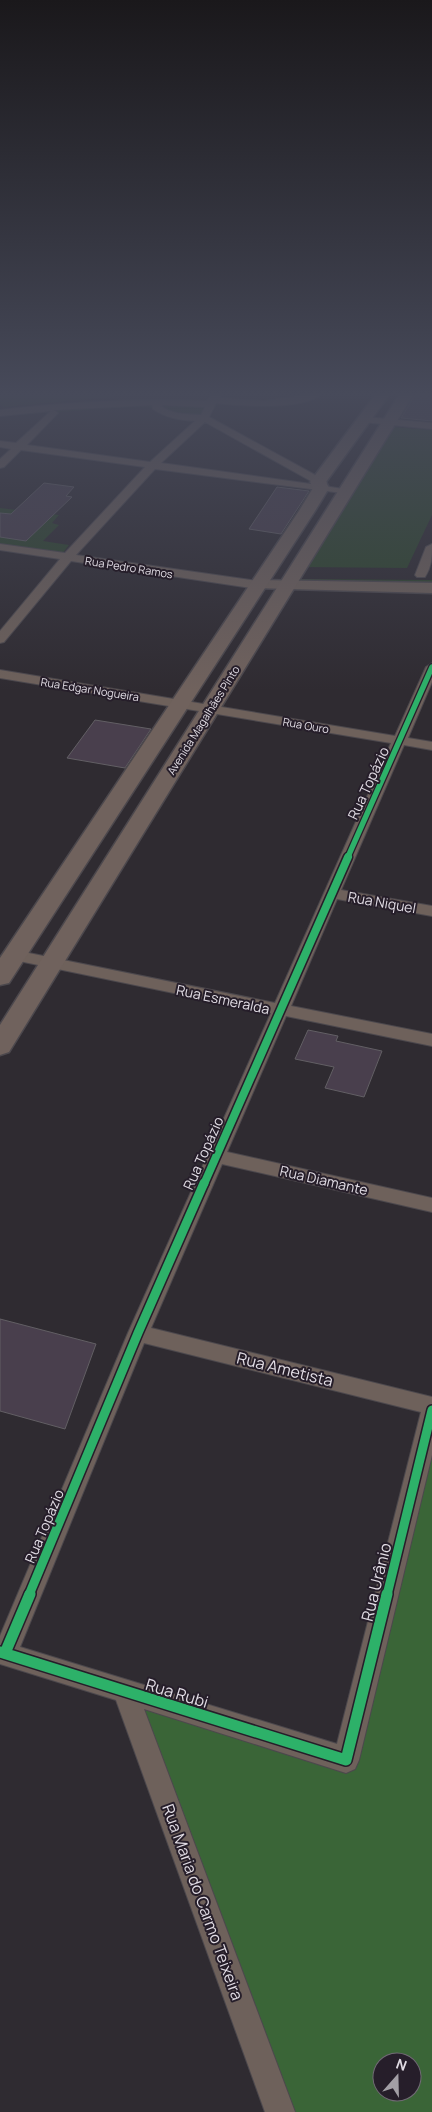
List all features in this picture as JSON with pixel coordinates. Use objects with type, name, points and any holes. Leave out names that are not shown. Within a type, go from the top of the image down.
[{"type":"main road","name":"Avenida Magalhães Pinto","points":[[0,977],[214,653],[314,494]]},
{"type":"main road","name":"Avenida Magalhães Pinto","points":[[0,1046],[344,494]]},
{"type":"main road","points":[[214,653],[242,658]]},
{"type":"street","points":[[0,640],[66,558],[126,494]]},
{"type":"street","name":"Rua Pedro Ramos","points":[[0,547],[66,558],[262,578]]},
{"type":"street","points":[[290,580],[426,575],[432,548]]},
{"type":"street","points":[[262,578],[432,588]]},
{"type":"street","name":"Rua Topázio","points":[[2,1652],[138,1333],[331,893],[401,741],[432,667]]},
{"type":"street","name":"Rua Edgar Nogueira","points":[[0,674],[180,704]]},
{"type":"street","name":"Rua Ouro","points":[[180,704],[432,746]]},
{"type":"street","name":"Rua Niquel","points":[[331,893],[432,911]]},
{"type":"street","name":"Rua Esmeralda","points":[[14,955],[279,1011],[432,1040]]},
{"type":"street","name":"Rua Diamante","points":[[216,1156],[432,1205]]},
{"type":"street","name":"Rua Ametista","points":[[138,1333],[432,1406]]},
{"type":"street","name":"Rua Urânio","points":[[346,1760],[432,1410]]},
{"type":"street","name":"Rua Rubi","points":[[2,1652],[346,1760]]},
{"type":"street","name":"Rua Maria do Carmo Teixeira","points":[[125,1691],[280,2112]]},
{"type":"green space","points":[[348,494],[432,494],[432,515],[407,568],[298,567]]},
{"type":"green space","points":[[0,508],[59,515],[52,523],[59,525],[43,541],[69,545],[62,554],[0,544]]},
{"type":"green space","points":[[301,579],[432,580],[432,585],[299,584]]},
{"type":"green space","points":[[432,1411],[432,2112],[283,2112],[125,1691],[346,1760]]},
{"type":"building","points":[[33,494],[68,494],[66,496],[72,497],[26,541],[0,537],[0,513],[11,514]]},
{"type":"building","points":[[273,494],[307,494],[281,534],[249,529]]},
{"type":"building","points":[[95,720],[151,729],[125,768],[67,758]]},
{"type":"building","points":[[308,1030],[338,1036],[336,1041],[382,1051],[364,1097],[325,1088],[334,1067],[295,1059]]},
{"type":"building","points":[[0,1319],[96,1344],[65,1429],[0,1411]]},
{"type":"cycle path","points":[[5,1653],[138,1333],[432,667]]},
{"type":"cycle path","points":[[0,1652],[346,1760],[432,1410]]}]
